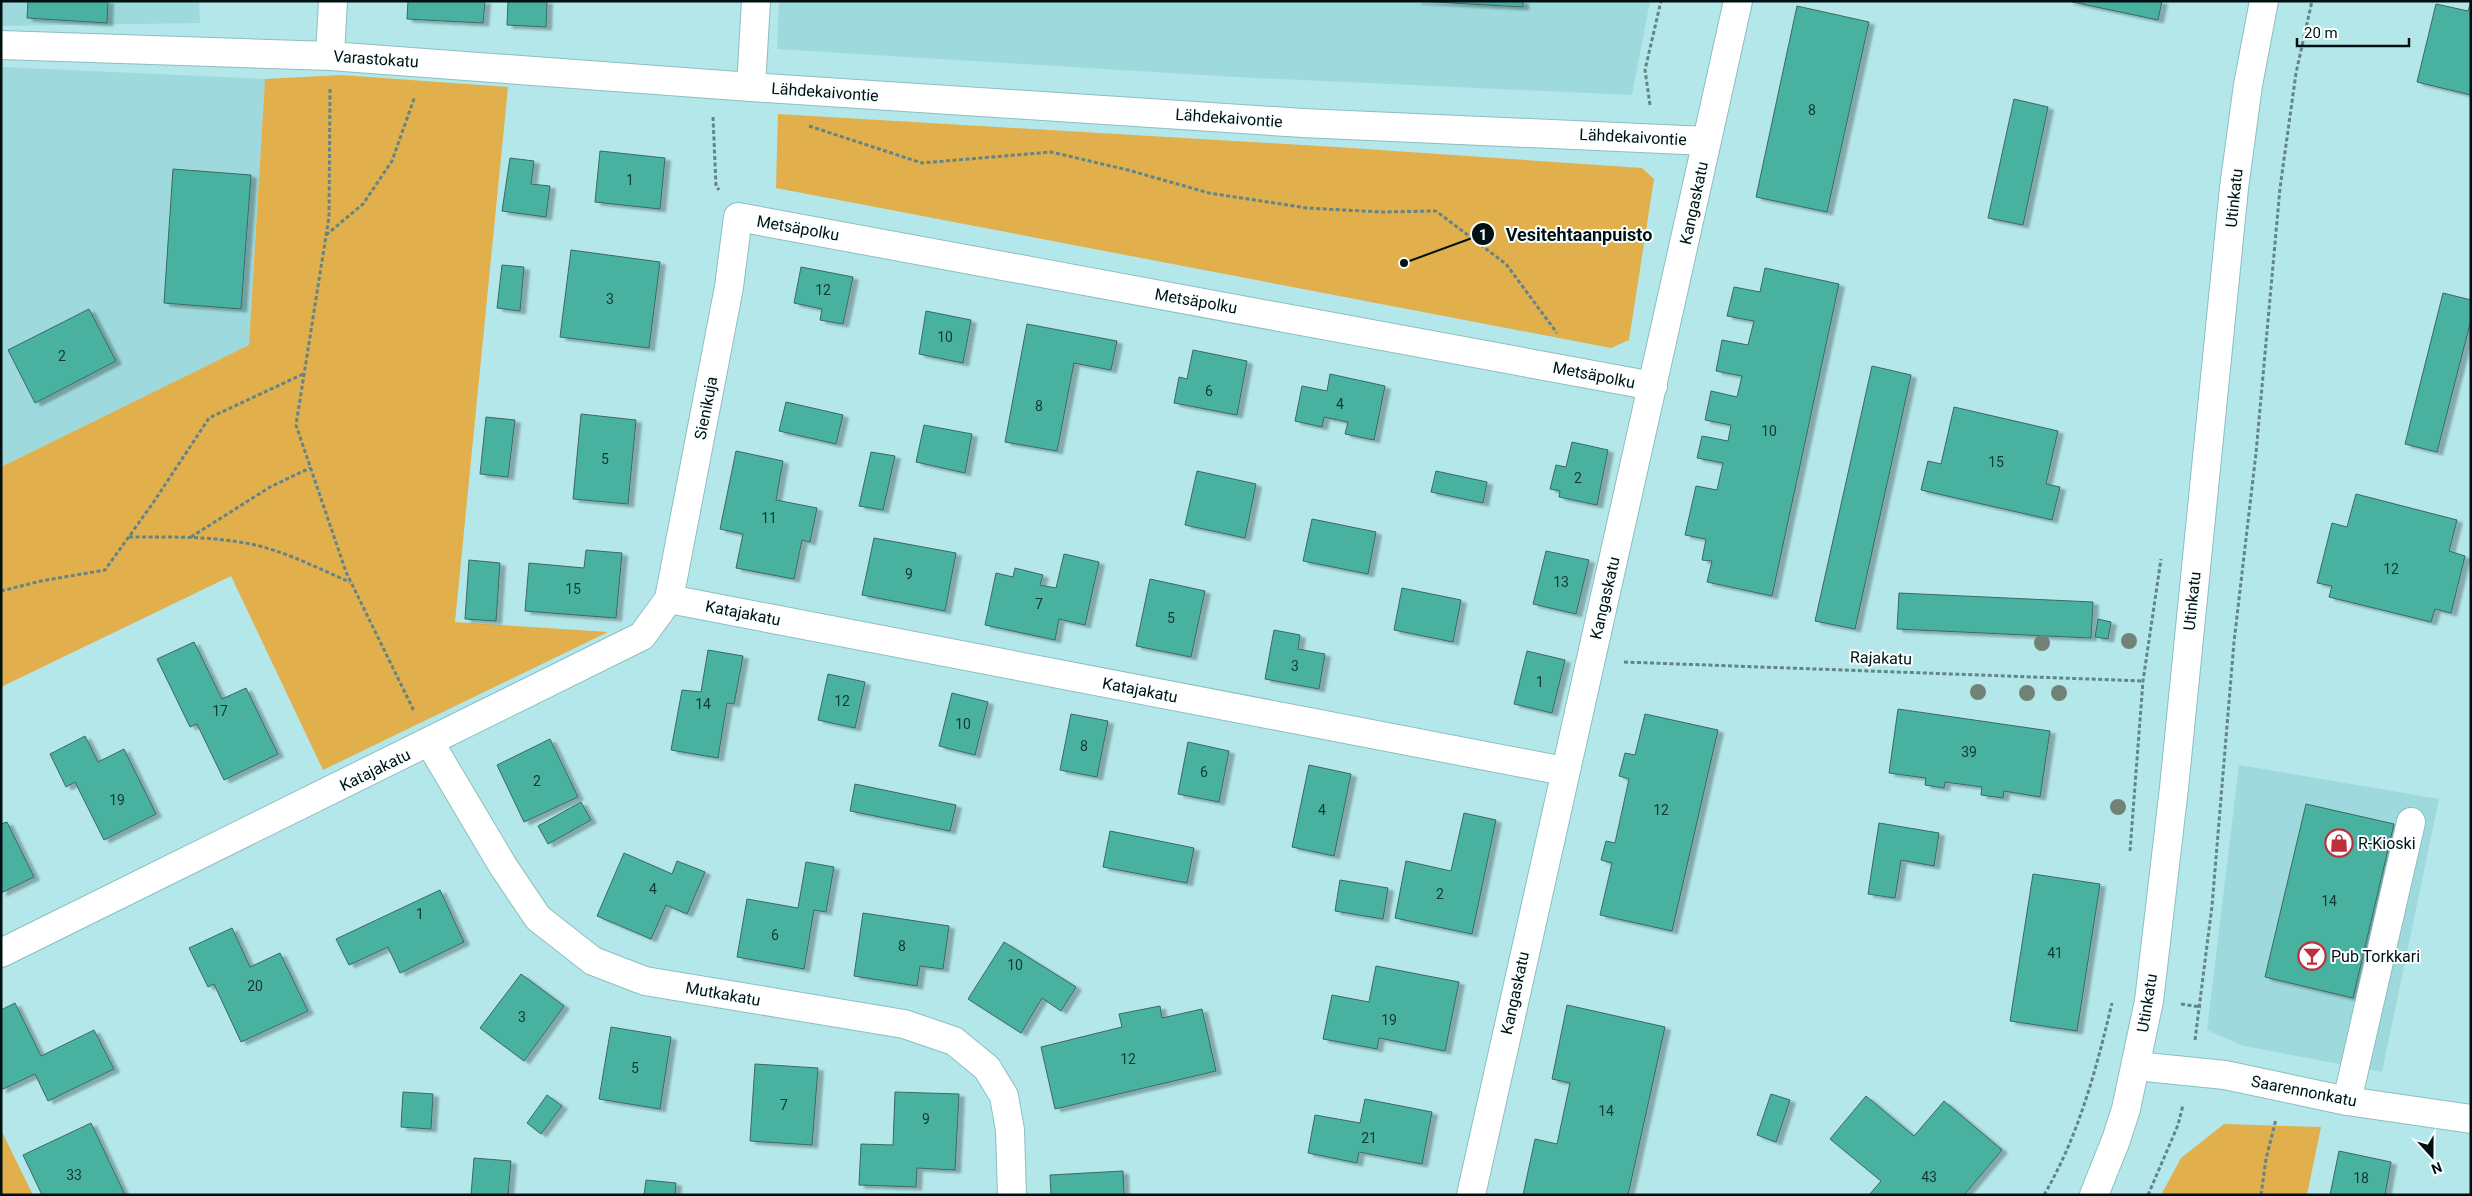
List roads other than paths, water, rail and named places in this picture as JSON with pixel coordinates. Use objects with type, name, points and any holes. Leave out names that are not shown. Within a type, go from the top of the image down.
[{"type":"street","points":[[330,56],[333,1]]},
{"type":"street","points":[[751,87],[756,1]]},
{"type":"street","name":"Kangaskatu","points":[[1472,1195],[1564,772],[1653,386],[1738,1]]},
{"type":"street","name":"Utinkatu","points":[[2094,1195],[2116,1140],[2136,1066],[2149,1001],[2166,862],[2234,188],[2248,85],[2264,1]]},
{"type":"street","name":"Varastokatu","points":[[1,45],[330,56],[751,87]]},
{"type":"street","name":"Lähdekaivontie","points":[[751,87],[1303,123],[1707,141]]},
{"type":"street","name":"Metsäpolku","points":[[738,217],[1653,386]]},
{"type":"street","name":"Sienikuja","points":[[669,599],[729,287],[738,217]]},
{"type":"street","name":"Katajakatu","points":[[1,953],[430,743],[642,636],[669,599],[1564,772]]},
{"type":"street","name":"Mutkakatu","points":[[430,743],[503,866],[538,918],[593,961],[645,981],[904,1024],[954,1041],[986,1068],[1004,1096],[1010,1130],[1012,1195]]},
{"type":"street","points":[[2347,1101],[2411,822]]},
{"type":"street","name":"Saarennonkatu","points":[[2136,1066],[2225,1075],[2347,1101],[2471,1119]]},
{"type":"place","name":"Vesitehtaanpuisto","points":[[1404,263]]},
{"type":"place","name":"R-Kioski","points":[[2339,843]]},
{"type":"place","name":"Pub Torkkari","points":[[2312,956]]}]
